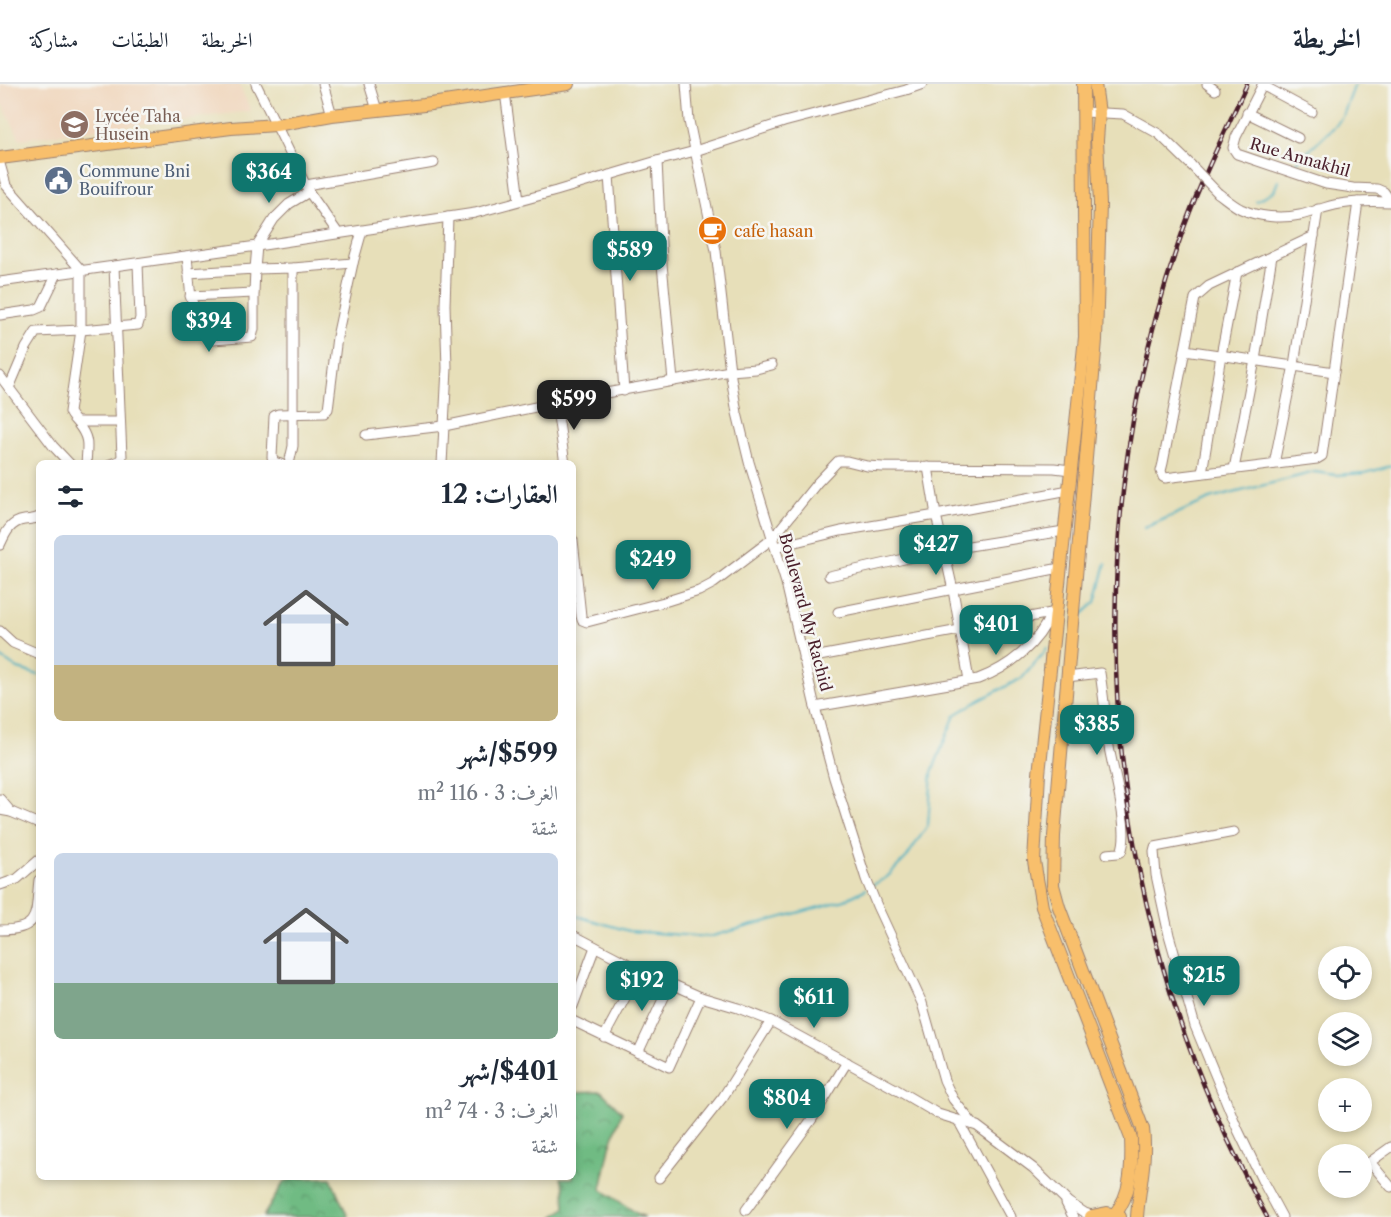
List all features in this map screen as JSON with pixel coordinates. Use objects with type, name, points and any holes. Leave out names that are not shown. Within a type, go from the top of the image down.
[{"type":"highway","points":[[1093,1216],[1101,1214],[1116,1216]]},
{"type":"main road","points":[[0,158],[231,128],[276,125],[332,115],[424,105],[562,84]]},
{"type":"main road","points":[[1083,84],[1085,337],[1053,614],[1034,861],[1042,907],[1131,1138],[1132,1161],[1128,1188],[1116,1216]]},
{"type":"main road","points":[[1095,84],[1099,113],[1097,140],[1100,204],[1096,340],[1054,836],[1053,885],[1143,1129],[1145,1145],[1137,1217]]},
{"type":"street","points":[[256,84],[308,189],[338,233]]},
{"type":"street","points":[[323,84],[332,115]]},
{"type":"street","points":[[369,84],[377,110]]},
{"type":"street","name":"Boulevard My Rachid","points":[[686,84],[689,121],[716,251],[730,371],[740,426],[786,583],[815,707],[866,879],[922,1003],[948,1090],[959,1108],[973,1124]]},
{"type":"street","points":[[0,282],[474,213],[696,152],[784,122],[923,84]]},
{"type":"street","points":[[1263,84],[1312,112]]},
{"type":"street","name":"Rue Annakhil","points":[[1263,84],[1234,143],[1233,148],[1237,154],[1326,184],[1381,190],[1391,202]]},
{"type":"street","points":[[505,92],[519,200]]},
{"type":"street","points":[[1084,112],[1123,114],[1159,134],[1218,193],[1240,208],[1280,217],[1295,216],[1343,203],[1391,202]]},
{"type":"street","points":[[1247,113],[1298,138]]},
{"type":"street","points":[[657,161],[662,264],[673,381]]},
{"type":"street","points":[[187,256],[190,296],[207,336],[213,340],[252,337],[257,246],[281,211],[308,189],[434,163]]},
{"type":"street","points":[[0,164],[6,185],[81,270],[81,330],[69,412],[86,435],[86,460]]},
{"type":"street","points":[[609,175],[624,391]]},
{"type":"street","points":[[1314,236],[1209,286],[1195,298],[1161,474],[1166,478],[1317,459],[1322,456],[1358,202]]},
{"type":"street","points":[[1274,464],[1294,365],[1318,209]]},
{"type":"street","points":[[442,460],[447,368],[445,305],[448,217]]},
{"type":"street","points":[[273,460],[274,417],[278,414],[327,412],[337,337],[362,231]]},
{"type":"street","points":[[1234,469],[1272,256]]},
{"type":"street","points":[[9,388],[34,333],[137,325],[139,322],[138,263]]},
{"type":"street","points":[[188,273],[353,263]]},
{"type":"street","points":[[114,266],[122,457],[120,460]]},
{"type":"street","points":[[290,460],[293,446],[293,268]]},
{"type":"street","points":[[1202,473],[1221,355],[1238,272]]},
{"type":"street","points":[[0,315],[41,307],[57,274]]},
{"type":"street","points":[[190,296],[254,293]]},
{"type":"street","points":[[1185,350],[1334,372]]},
{"type":"street","points":[[366,435],[444,426],[556,402],[772,365]]},
{"type":"street","points":[[0,376],[53,447],[66,460]]},
{"type":"street","points":[[556,402],[564,460]]},
{"type":"street","points":[[77,422],[120,422]]},
{"type":"street","points":[[576,568],[581,616],[582,620],[587,622],[630,612],[699,591],[724,577],[773,543],[818,483],[838,462],[847,461],[883,467],[1071,470]]},
{"type":"street","points":[[928,467],[969,680]]},
{"type":"street","points":[[773,543],[1069,490]]},
{"type":"street","points":[[0,545],[10,526],[20,521],[36,518]]},
{"type":"street","points":[[829,576],[944,550],[1064,531]]},
{"type":"street","points":[[838,612],[1060,568]]},
{"type":"street","points":[[804,659],[1053,614]]},
{"type":"street","points":[[815,707],[990,675],[1014,659],[1041,632],[1053,614]]},
{"type":"street","points":[[0,631],[13,643],[36,653]]},
{"type":"street","points":[[1067,677],[1100,673],[1109,746],[1122,815],[1124,842],[1121,852],[1107,854]]},
{"type":"street","points":[[0,799],[11,812]]},
{"type":"street","points":[[0,810],[36,823]]},
{"type":"street","points":[[1234,832],[1155,847],[1156,875],[1169,935],[1195,1026],[1238,1130],[1282,1217]]},
{"type":"street","points":[[0,885],[17,879],[36,863]]},
{"type":"street","points":[[0,930],[26,926],[36,912]]},
{"type":"street","points":[[576,937],[640,970],[701,997],[771,1021],[938,1114],[982,1128],[1033,1168],[1076,1208],[1093,1216]]},
{"type":"street","points":[[576,998],[595,947]]},
{"type":"street","points":[[604,1037],[640,970]]},
{"type":"street","points":[[638,1053],[671,982]]},
{"type":"street","points":[[576,1023],[670,1067],[701,997]]},
{"type":"street","points":[[659,1178],[723,1097],[771,1021]]},
{"type":"street","points":[[746,1210],[812,1119],[847,1062]]},
{"type":"street","points":[[958,1120],[1011,1217]]},
{"type":"street","points":[[1391,1147],[1370,1162],[1391,1187]]},
{"type":"street","points":[[1061,1196],[1073,1217]]},
{"type":"shaded area","name":"Lycée Taha Husein","points":[[0,84],[239,84],[251,111],[20,139],[0,100]]},
{"type":"green space","points":[[601,1091],[622,1112],[610,1147],[601,1189],[645,1217],[553,1217],[565,1208],[562,1180],[576,1180],[576,1092]]},
{"type":"green space","points":[[332,1180],[348,1217],[264,1217],[284,1182]]},
{"type":"waterway","points":[[1296,163],[1337,124],[1344,113],[1355,84]]},
{"type":"waterway","points":[[1256,201],[1274,191],[1278,181]]},
{"type":"waterway","points":[[1144,528],[1210,499],[1315,472],[1336,475],[1365,473],[1391,466]]},
{"type":"waterway","points":[[1077,619],[1096,602],[1106,563]]},
{"type":"waterway","points":[[871,886],[887,877],[906,858],[928,825],[932,772],[955,715],[1022,678],[1047,648]]},
{"type":"waterway","points":[[0,657],[18,669],[36,674]]},
{"type":"waterway","points":[[576,916],[629,931],[709,937],[845,900],[866,889]]},
{"type":"railway","points":[[1247,84],[1186,222],[1152,334],[1132,427],[1120,522],[1115,617],[1118,713],[1129,808],[1146,902],[1171,994],[1202,1080],[1226,1136],[1267,1217]]},
{"type":"place","name":"Lycée Taha Husein","points":[[74,125]]},
{"type":"place","name":"Commune Bni Bouifrour","points":[[58,180]]},
{"type":"place","name":"cafe hasan","points":[[713,231]]}]
